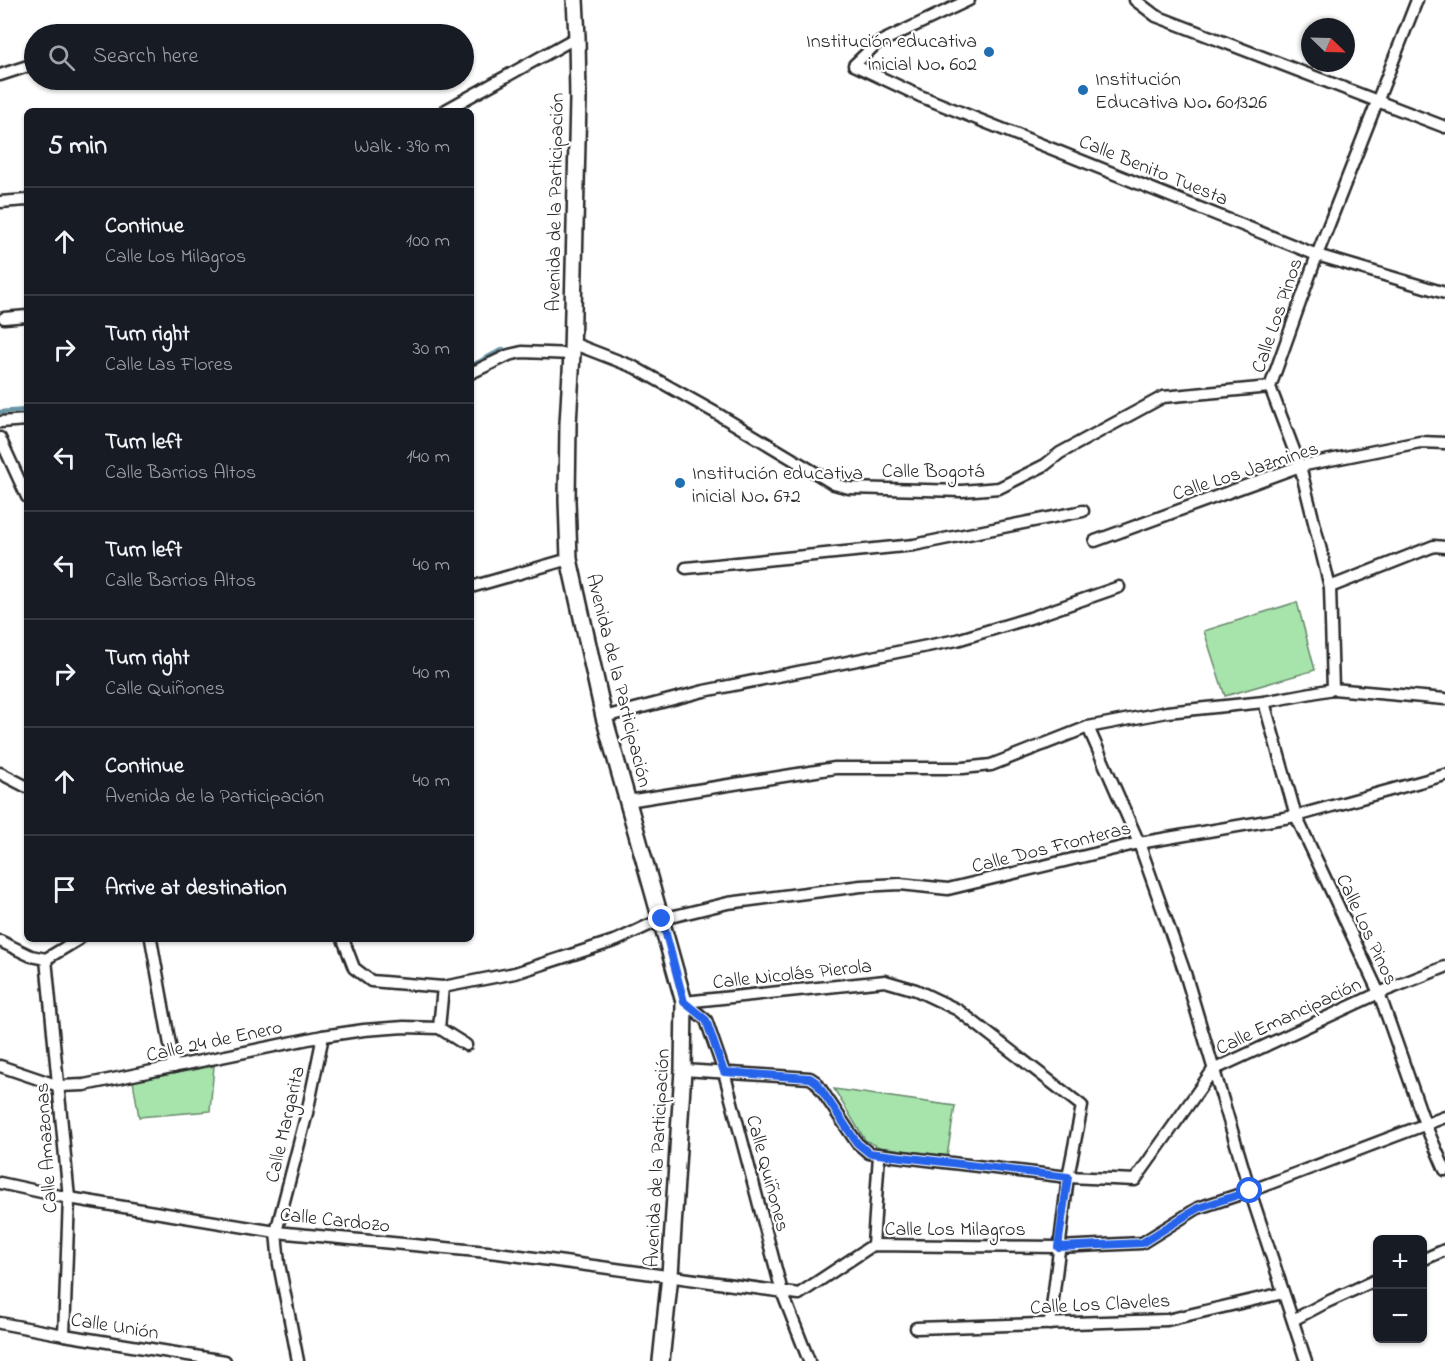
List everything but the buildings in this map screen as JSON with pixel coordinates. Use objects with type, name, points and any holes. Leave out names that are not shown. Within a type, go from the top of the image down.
[{"type":"main road","name":"Avenida de la Participación","points":[[575,0],[578,37],[567,489],[569,559],[604,717],[684,1002],[683,1070],[670,1275],[661,1361]]},
{"type":"street","name":"Calle Benito Tuesta","points":[[969,0],[876,44],[854,65],[920,96],[1317,255],[1445,292]]},
{"type":"street","points":[[1135,0],[1156,16],[1377,103],[1445,127]]},
{"type":"street","name":"Calle Los Pinos","points":[[1333,689],[1330,587],[1300,466],[1270,387],[1317,255],[1418,0]]},
{"type":"street","points":[[449,108],[578,37]]},
{"type":"street","points":[[0,75],[24,67]]},
{"type":"street","points":[[0,202],[24,200]]},
{"type":"street","points":[[4,318],[24,316]]},
{"type":"street","name":"Calle Bogotá","points":[[474,372],[522,351],[572,349],[634,367],[834,484],[849,488],[962,491],[999,488],[1045,465],[1059,453],[1163,397],[1270,387]]},
{"type":"street","points":[[0,422],[24,420]]},
{"type":"street","points":[[0,438],[24,490]]},
{"type":"street","name":"Calle Los Jazmines","points":[[1095,541],[1300,466],[1420,442],[1445,443]]},
{"type":"street","points":[[686,568],[914,545],[1083,511]]},
{"type":"street","points":[[1330,587],[1434,546],[1445,547]]},
{"type":"street","points":[[474,586],[569,559]]},
{"type":"street","points":[[604,717],[704,691],[957,640],[1119,587]]},
{"type":"street","points":[[628,801],[835,768],[963,768],[991,765],[1088,727],[1167,712],[1264,702],[1333,689],[1445,699]]},
{"type":"street","name":"Calle Los Pinos","points":[[1264,702],[1296,816],[1379,993],[1425,1124],[1445,1170]]},
{"type":"street","points":[[1088,727],[1139,843],[1185,973],[1250,1191],[1306,1361]]},
{"type":"street","points":[[0,773],[24,785]]},
{"type":"street","name":"Calle Dos Fronteras","points":[[662,919],[728,903],[861,886],[900,884],[948,889],[1139,843],[1296,816],[1445,776]]},
{"type":"street","points":[[344,942],[354,968],[371,981],[443,987],[515,973],[617,940],[662,919]]},
{"type":"street","points":[[0,941],[31,956],[46,959],[74,942]]},
{"type":"street","points":[[152,942],[174,1067]]},
{"type":"street","name":"Calle Amazonas","points":[[46,959],[69,1198],[64,1335]]},
{"type":"street","name":"Calle Emancipación","points":[[1213,1070],[1379,993],[1445,967]]},
{"type":"street","name":"Calle Nicolás Pierola","points":[[684,1002],[885,981],[916,990],[958,1010],[1082,1106],[1068,1177]]},
{"type":"street","points":[[443,987],[439,1028],[466,1045]]},
{"type":"street","name":"Calle Quiñones","points":[[684,1002],[706,1020],[724,1072],[782,1292],[809,1361]]},
{"type":"street","name":"Calle 24 de Enero","points":[[0,1066],[59,1086],[84,1085],[323,1036],[394,1028],[439,1028]]},
{"type":"street","name":"Calle Margarita","points":[[298,1361],[279,1264],[276,1232],[307,1113],[323,1036]]},
{"type":"street","points":[[683,1070],[810,1078],[816,1082],[857,1143],[869,1153],[1068,1177],[1135,1180],[1213,1070]]},
{"type":"street","name":"Calle Los Milagros","points":[[670,1275],[799,1294],[873,1245],[1058,1247],[1142,1243],[1198,1208],[1250,1191],[1445,1117]]},
{"type":"street","points":[[873,1245],[879,1155]]},
{"type":"street","points":[[1050,1324],[1068,1177]]},
{"type":"street","name":"Calle Cardozo","points":[[0,1183],[69,1198],[276,1232],[498,1253],[670,1275]]},
{"type":"street","points":[[1427,1258],[1445,1250]]},
{"type":"street","points":[[1293,1320],[1373,1282]]},
{"type":"street","name":"Calle Los Claveles","points":[[916,1328],[1167,1320],[1283,1293]]},
{"type":"street","name":"Calle Unión","points":[[0,1323],[170,1357],[225,1361]]},
{"type":"green space","points":[[1297,602],[1315,670],[1225,696],[1204,631]]},
{"type":"green space","points":[[214,1066],[210,1111],[139,1117],[133,1081]]},
{"type":"green space","points":[[834,1089],[955,1106],[947,1156],[879,1147],[865,1140]]},
{"type":"waterway","points":[[474,364],[503,349]]},
{"type":"waterway","points":[[0,412],[24,410]]},
{"type":"place","name":"Institución educativa inicial No. 602","points":[[989,52]]},
{"type":"place","name":"Institución Educativa No. 601326","points":[[1083,90]]},
{"type":"place","name":"Institución educativa inicial No. 672","points":[[680,483]]},
{"type":"route","points":[[662,919],[684,1002],[706,1020],[724,1072],[810,1078],[816,1082],[857,1143],[869,1153],[1068,1177],[1058,1247],[1142,1243],[1198,1208],[1250,1191]]}]
